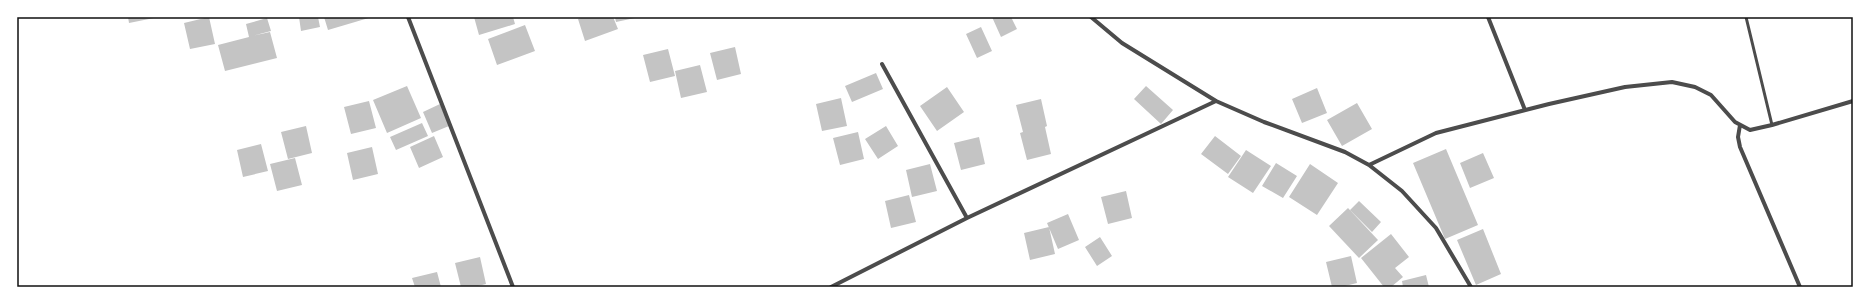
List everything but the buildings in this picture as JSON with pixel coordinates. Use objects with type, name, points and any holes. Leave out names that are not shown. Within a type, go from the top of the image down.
[{"type":"street","points":[[408,17],[513,287]]},
{"type":"street","points":[[1488,17],[1525,110]]},
{"type":"street","points":[[1094,18],[1122,43],[1216,101],[1264,122],[1345,152],[1369,165],[1402,191],[1436,228],[1471,287]]},
{"type":"street","points":[[882,64],[967,218]]},
{"type":"street","points":[[1369,165],[1436,133],[1525,110],[1625,87],[1672,82],[1695,87],[1711,95],[1735,122],[1750,130],[1853,101]]},
{"type":"street","points":[[831,287],[967,218],[1216,101]]},
{"type":"street","points":[[1740,125],[1738,137],[1740,147],[1800,287]]},
{"type":"lane","points":[[1746,17],[1772,125]]}]
